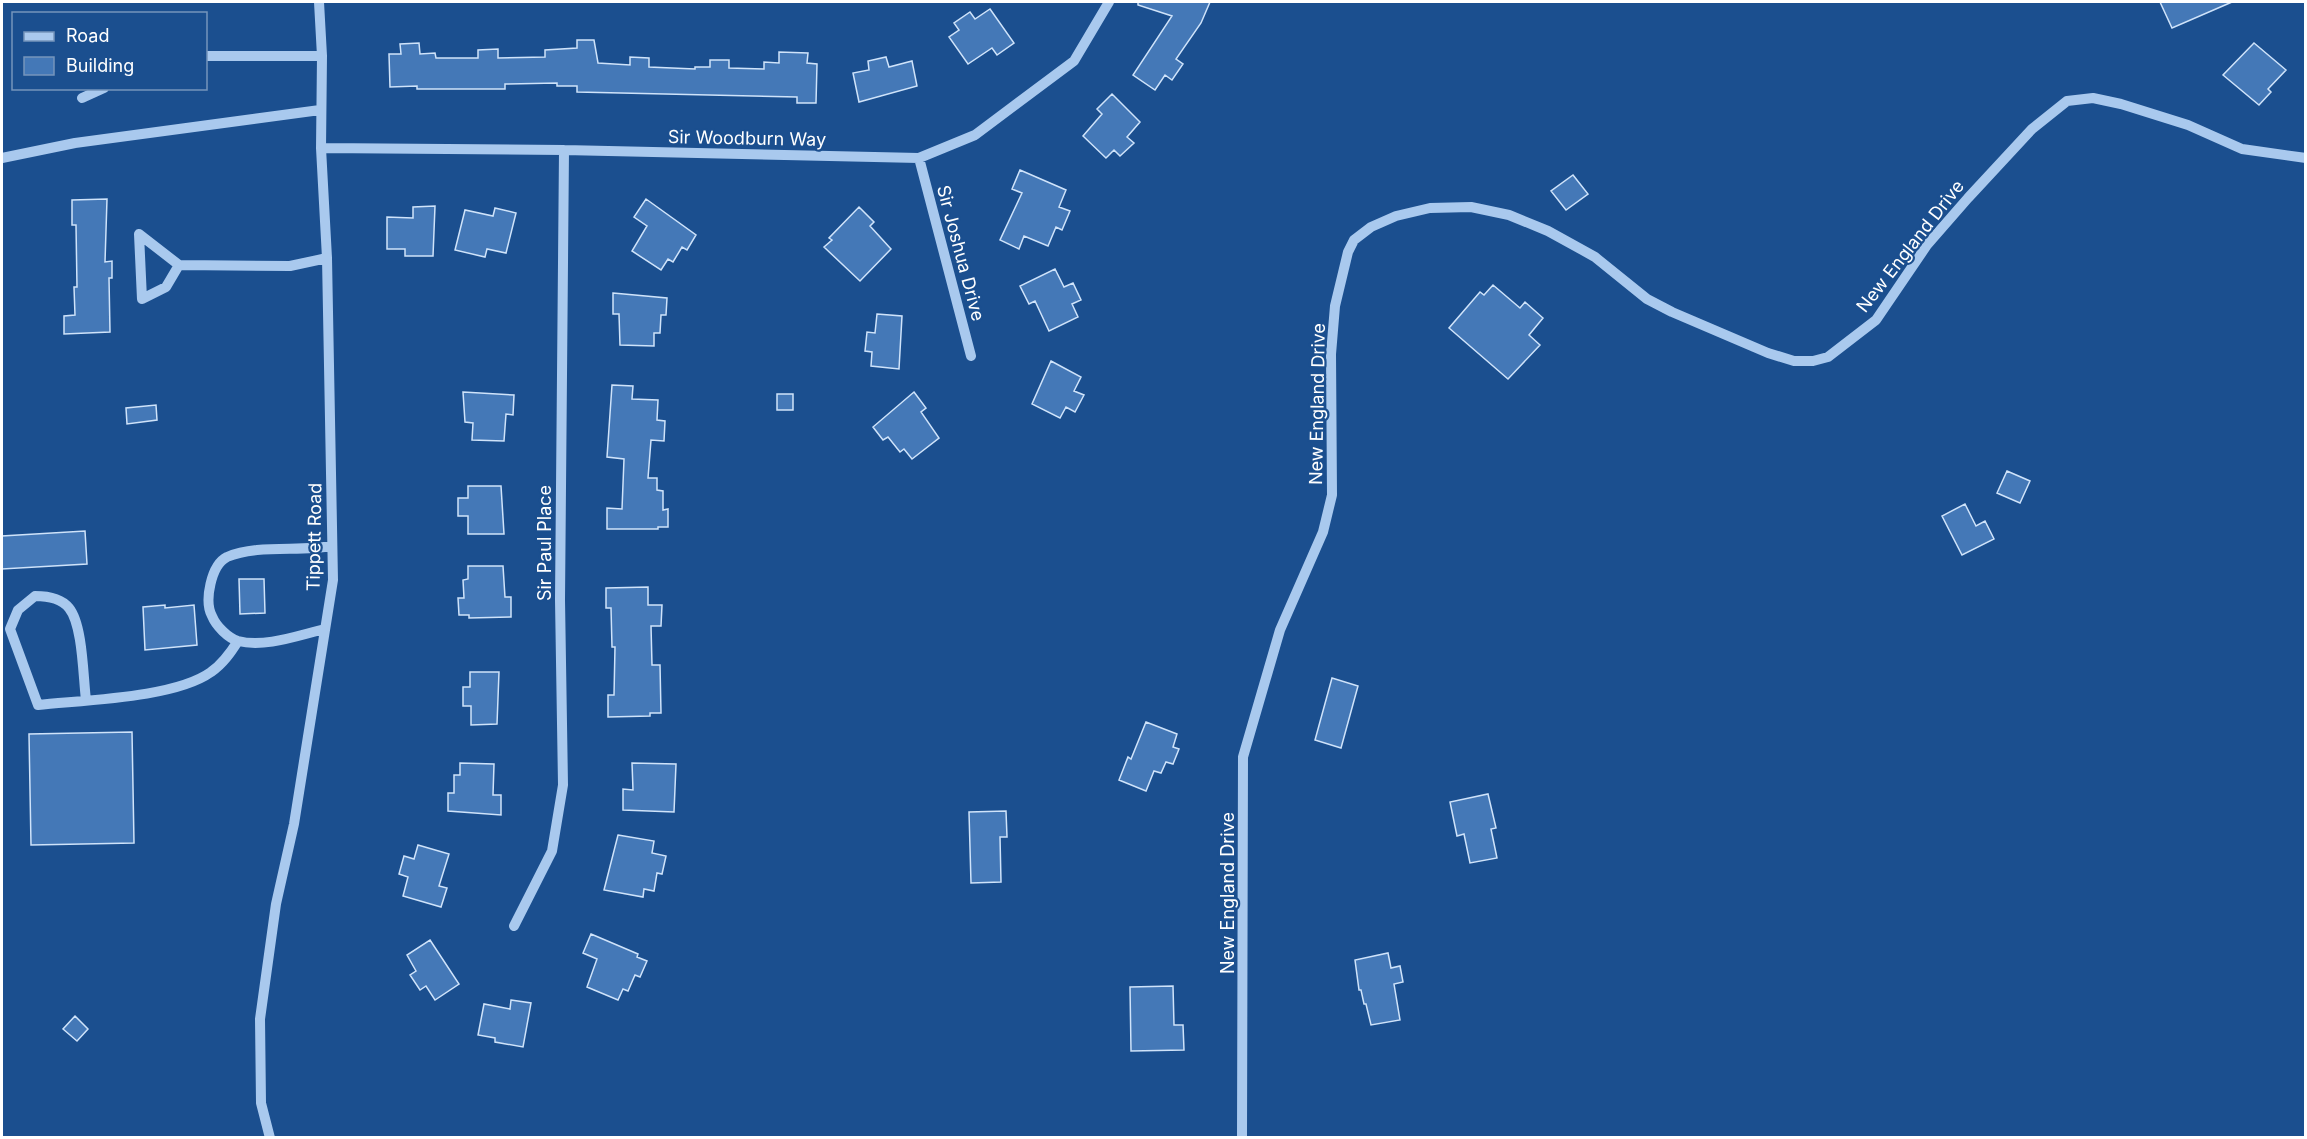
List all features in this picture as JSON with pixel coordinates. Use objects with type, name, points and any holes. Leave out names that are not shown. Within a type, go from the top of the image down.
[{"type":"street","name":"Tippett Road","points":[[270,1137],[261,1103],[260,1019],[276,904],[294,824],[333,580],[319,2]]},
{"type":"street","name":"Sir Woodburn Way","points":[[321,148],[564,150],[919,158],[975,135],[1074,61],[1109,2]]},
{"type":"street","points":[[207,56],[322,56]]},
{"type":"street","points":[[82,98],[100,90]]},
{"type":"street","name":"New England Drive","points":[[1242,1137],[1243,757],[1280,630],[1323,532],[1332,495],[1333,334],[1342,275],[1354,240],[1371,227],[1430,208],[1471,207],[1509,215],[1548,231],[1595,257],[1647,299],[1672,312],[1768,353],[1794,361],[1813,361],[1828,357],[1876,320],[1927,246],[1968,198],[2032,129],[2067,101],[2093,98],[2121,104],[2188,125],[2242,149],[2306,158]]},
{"type":"street","points":[[2,158],[75,143],[320,110]]},
{"type":"street","name":"Sir Paul Place","points":[[514,926],[552,851],[563,785],[560,600],[564,150]]},
{"type":"street","name":"Sir Joshua Drive","points":[[919,158],[971,356]]},
{"type":"street","points":[[179,265],[166,287],[142,299],[139,234],[179,265],[290,266],[327,258]]},
{"type":"street","points":[[325,629],[260,642],[238,641],[225,633],[211,615],[211,583],[224,559],[241,552],[306,550],[332,546]]},
{"type":"street","points":[[86,700],[76,619],[69,607],[52,596],[36,596],[18,610],[10,629],[38,705],[86,700],[159,691],[198,679],[212,672],[238,641]]},
{"type":"building","points":[[1138,2],[1210,2],[1201,23],[1176,59],[1183,64],[1172,80],[1165,75],[1155,90],[1133,75],[1172,16],[1138,5]]},
{"type":"building","points":[[2160,2],[2232,2],[2172,28]]},
{"type":"building","points":[[990,9],[1014,43],[997,55],[992,48],[968,64],[949,37],[959,30],[954,23],[970,12],[975,19]]},
{"type":"building","points":[[577,40],[594,40],[598,63],[630,65],[630,57],[649,58],[649,67],[695,69],[695,67],[710,67],[710,60],[729,60],[729,68],[764,69],[764,62],[779,63],[779,52],[808,53],[807,63],[817,64],[816,103],[797,103],[797,97],[577,92],[577,86],[557,86],[557,83],[505,84],[505,89],[390,87],[389,54],[401,54],[400,44],[419,43],[420,54],[435,53],[436,58],[478,58],[478,50],[498,49],[498,58],[545,57],[545,50],[577,48]]},
{"type":"building","points":[[2254,43],[2286,70],[2268,89],[2271,92],[2259,105],[2223,75]]},
{"type":"building","points":[[886,57],[889,67],[912,61],[917,86],[859,102],[853,73],[869,70],[868,61]]},
{"type":"building","points":[[1112,94],[1140,122],[1127,137],[1134,143],[1120,156],[1114,150],[1106,158],[1083,136],[1102,114],[1097,109]]},
{"type":"building","points":[[1020,170],[1066,190],[1059,207],[1070,211],[1062,230],[1056,227],[1048,246],[1024,236],[1019,249],[1000,240],[1022,193],[1012,189]]},
{"type":"building","points":[[1573,175],[1588,194],[1566,210],[1551,191]]},
{"type":"building","points":[[107,199],[105,262],[112,261],[112,278],[109,278],[110,332],[64,334],[64,316],[75,315],[74,287],[77,287],[76,225],[72,225],[72,200]]},
{"type":"building","points":[[646,199],[696,235],[687,250],[682,247],[673,262],[668,259],[661,270],[632,251],[647,226],[634,217]]},
{"type":"building","points":[[435,206],[433,256],[405,256],[405,249],[387,249],[387,217],[413,218],[413,207]]},
{"type":"building","points":[[859,207],[874,222],[870,226],[891,249],[860,281],[824,247],[832,240],[829,238]]},
{"type":"building","points":[[495,208],[516,213],[506,253],[487,249],[485,257],[455,250],[465,210],[493,216]]},
{"type":"building","points":[[1055,269],[1064,287],[1073,283],[1081,300],[1072,304],[1078,317],[1049,331],[1035,301],[1029,304],[1020,286]]},
{"type":"building","points":[[1493,285],[1520,308],[1525,302],[1543,318],[1529,335],[1540,345],[1508,379],[1449,328],[1480,292],[1484,295]]},
{"type":"building","points":[[613,293],[667,298],[666,315],[661,315],[660,333],[654,333],[654,346],[620,345],[619,314],[613,314]]},
{"type":"building","points":[[877,314],[902,316],[899,369],[871,366],[872,352],[865,351],[867,332],[875,333]]},
{"type":"building","points":[[1051,361],[1081,377],[1074,391],[1084,395],[1075,412],[1066,407],[1060,418],[1032,404]]},
{"type":"building","points":[[612,385],[633,386],[632,399],[658,400],[657,420],[665,421],[664,441],[651,440],[648,478],[657,478],[657,490],[663,491],[663,510],[668,509],[668,527],[607,529],[607,508],[622,509],[624,459],[607,457]]},
{"type":"building","points":[[463,392],[514,395],[513,415],[506,414],[504,441],[472,440],[473,423],[465,422]]},
{"type":"building","points":[[914,392],[926,408],[921,412],[939,438],[912,459],[904,449],[900,452],[888,437],[883,440],[873,427]]},
{"type":"building","points":[[777,394],[793,394],[793,410],[777,410]]},
{"type":"building","points":[[156,405],[157,420],[127,424],[126,408]]},
{"type":"building","points":[[2007,471],[2030,481],[2020,503],[1997,493]]},
{"type":"building","points":[[468,486],[501,486],[504,534],[468,534],[468,516],[458,516],[458,498],[468,498]]},
{"type":"building","points":[[1965,504],[1976,526],[1985,521],[1994,539],[1962,555],[1942,516]]},
{"type":"building","points":[[85,531],[87,564],[2,569],[2,536]]},
{"type":"building","points":[[468,566],[503,566],[505,597],[511,597],[511,617],[469,618],[469,615],[459,615],[458,598],[464,598],[463,580],[468,579]]},
{"type":"building","points":[[239,579],[264,579],[265,613],[240,614]]},
{"type":"building","points":[[648,587],[648,605],[662,605],[661,626],[651,626],[652,665],[660,665],[661,713],[650,713],[650,716],[608,717],[608,695],[614,695],[615,647],[612,647],[611,608],[606,608],[606,588]]},
{"type":"building","points":[[165,605],[165,608],[194,605],[197,645],[145,650],[143,607]]},
{"type":"building","points":[[470,672],[499,672],[497,724],[471,725],[471,706],[463,706],[463,687],[470,687]]},
{"type":"building","points":[[1332,678],[1358,686],[1341,748],[1315,740]]},
{"type":"building","points":[[1146,722],[1177,734],[1173,747],[1179,749],[1173,764],[1166,762],[1161,773],[1154,771],[1146,791],[1119,780],[1128,757],[1131,759]]},
{"type":"building","points":[[132,732],[134,843],[31,845],[29,734]]},
{"type":"building","points":[[460,763],[494,764],[493,795],[501,795],[501,815],[448,811],[448,793],[454,793],[454,775],[460,775]]},
{"type":"building","points":[[632,763],[676,764],[674,812],[623,810],[623,789],[633,790]]},
{"type":"building","points":[[1488,794],[1496,828],[1491,829],[1497,858],[1470,863],[1464,834],[1457,836],[1450,802]]},
{"type":"building","points":[[1006,811],[1007,837],[1000,837],[1001,882],[971,883],[969,812]]},
{"type":"building","points":[[618,835],[654,841],[652,853],[666,856],[662,874],[657,873],[654,891],[644,889],[643,897],[604,890]]},
{"type":"building","points":[[418,845],[449,854],[439,886],[447,888],[441,907],[403,896],[408,877],[399,874],[404,856],[414,859]]},
{"type":"building","points":[[591,934],[638,954],[637,957],[647,961],[640,977],[635,975],[628,991],[623,989],[618,1000],[587,987],[597,959],[583,953]]},
{"type":"building","points":[[430,940],[459,984],[435,1000],[426,986],[420,990],[410,975],[416,971],[407,955]]},
{"type":"building","points":[[1388,953],[1391,968],[1400,966],[1403,982],[1394,984],[1400,1020],[1371,1025],[1366,1004],[1359,990],[1355,960]]},
{"type":"building","points":[[1173,986],[1174,1025],[1183,1025],[1184,1050],[1131,1051],[1130,987]]},
{"type":"building","points":[[511,1000],[531,1003],[523,1047],[495,1042],[495,1038],[478,1035],[484,1004],[510,1009]]},
{"type":"building","points":[[75,1016],[88,1029],[77,1041],[63,1029]]}]
